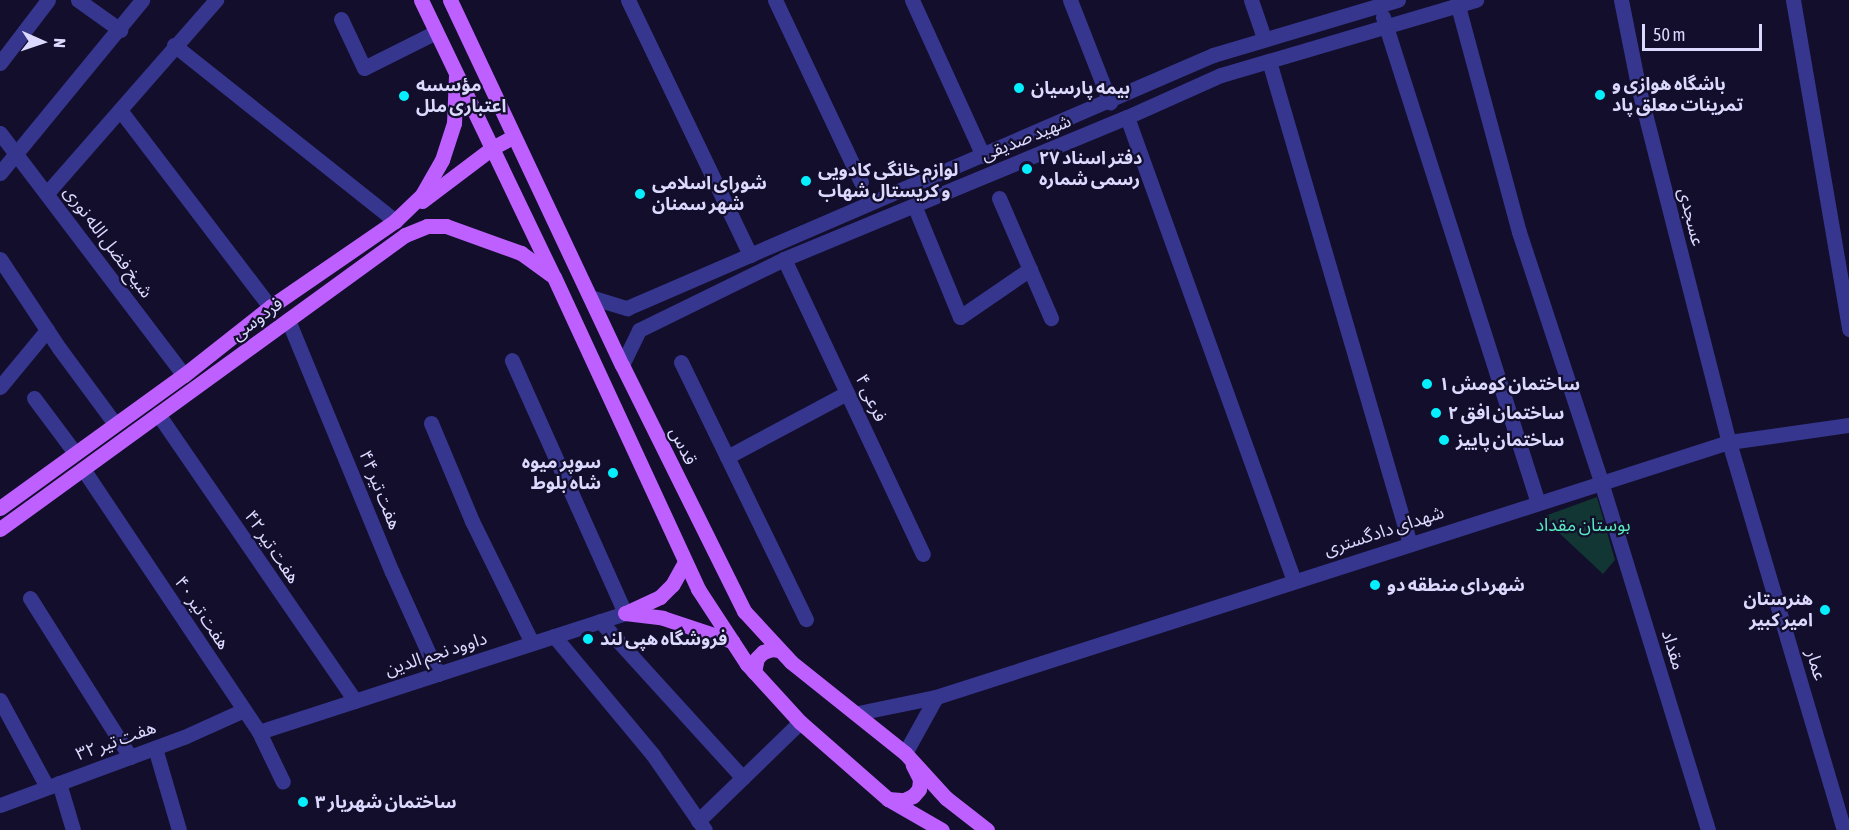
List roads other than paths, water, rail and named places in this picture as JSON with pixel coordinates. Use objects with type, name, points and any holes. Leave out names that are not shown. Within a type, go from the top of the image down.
[{"type":"main road","points":[[421,0],[554,277],[698,589],[754,672],[800,722],[888,799],[942,830]]},
{"type":"main road","name":"قدس","points":[[450,0],[622,365],[744,611],[779,650],[858,713],[908,757],[946,798],[987,830]]},
{"type":"main road","name":"فردوسی","points":[[395,221],[422,195],[442,160],[454,123],[456,73]]},
{"type":"main road","name":"فردوسی","points":[[0,508],[184,375],[270,307],[395,221],[492,148],[513,137]]},
{"type":"main road","name":"فردوسی","points":[[0,529],[405,235],[427,226],[446,226],[521,253],[554,277]]},
{"type":"main road","points":[[184,375],[194,390]]},
{"type":"main road","points":[[625,613],[660,597],[672,585],[685,562]]},
{"type":"main road","points":[[625,613],[663,618],[732,642]]},
{"type":"main road","points":[[754,672],[757,658],[763,652],[772,649],[779,650]]},
{"type":"main road","points":[[888,799],[904,800],[913,796],[919,789],[920,779],[908,757]]},
{"type":"street","points":[[0,63],[48,0]]},
{"type":"street","points":[[78,0],[120,30]]},
{"type":"street","points":[[0,173],[120,30],[142,0]]},
{"type":"street","points":[[47,193],[174,45],[216,0]]},
{"type":"street","points":[[628,0],[750,255]]},
{"type":"street","points":[[775,0],[861,182]]},
{"type":"street","points":[[912,0],[983,156]]},
{"type":"street","points":[[1070,0],[1110,102]]},
{"type":"street","points":[[1251,0],[1264,38]]},
{"type":"street","name":"شهید صدیقی","points":[[591,297],[627,308],[1110,102],[1213,55],[1379,3],[1398,0]]},
{"type":"street","name":"شهید صدیقی","points":[[622,365],[639,330],[784,259],[1128,117],[1221,75],[1476,0]]},
{"type":"street","name":"عسجدی","points":[[1621,0],[1639,90],[1729,442]]},
{"type":"street","points":[[1792,0],[1849,329]]},
{"type":"street","points":[[1379,3],[1538,502]]},
{"type":"street","name":"مقداد","points":[[1458,6],[1519,232],[1601,482],[1708,830]]},
{"type":"street","points":[[341,19],[364,68],[436,32]]},
{"type":"street","points":[[174,45],[395,221]]},
{"type":"street","points":[[1269,61],[1410,544]]},
{"type":"street","points":[[120,110],[270,307]]},
{"type":"street","points":[[1128,117],[1294,580]]},
{"type":"street","name":"شیخ فضل الله نوری","points":[[0,133],[184,375]]},
{"type":"street","points":[[999,198],[1052,318]]},
{"type":"street","points":[[914,205],[960,317],[1030,269]]},
{"type":"street","points":[[0,258],[46,330],[115,424]]},
{"type":"street","name":"فرعی ۴","points":[[784,259],[923,554]]},
{"type":"street","points":[[677,286],[688,306]]},
{"type":"street","name":"هفت تیر ۴۴","points":[[288,320],[392,572],[438,674]]},
{"type":"street","points":[[0,387],[46,330]]},
{"type":"street","points":[[512,360],[625,613]]},
{"type":"street","points":[[681,362],[806,619]]},
{"type":"street","points":[[727,457],[847,393]]},
{"type":"street","points":[[34,398],[75,453]]},
{"type":"street","name":"هفت تیر ۴۲","points":[[158,414],[355,701]]},
{"type":"street","points":[[431,423],[472,521],[532,644]]},
{"type":"street","name":"شهدای دادگستری","points":[[858,713],[936,697],[1729,442],[1849,425]]},
{"type":"street","name":"عمار","points":[[1729,442],[1844,830]]},
{"type":"street","name":"هفت تیر ۴۰","points":[[82,469],[259,732],[283,782]]},
{"type":"street","points":[[30,598],[130,757]]},
{"type":"street","name":"داوود نجم الدین","points":[[259,732],[625,613]]},
{"type":"street","points":[[600,621],[743,778]]},
{"type":"street","points":[[554,636],[653,756],[702,826],[743,778],[800,722]]},
{"type":"street","points":[[908,757],[936,697]]},
{"type":"street","points":[[0,700],[53,785],[73,830]]},
{"type":"street","name":"هفت تیر ۳۲","points":[[0,805],[155,748],[244,710]]},
{"type":"street","points":[[155,748],[179,830]]},
{"type":"place","name":"بیمه پارسیان","points":[[1019,88]]},
{"type":"place","name":"باشگاه هوازی و تمرینات معلق پاد","points":[[1600,95]]},
{"type":"place","name":"مؤسسه اعتباری ملل","points":[[404,96]]},
{"type":"place","name":"۲۷ دفتر اسناد رسمی شماره","points":[[1027,169]]},
{"type":"place","name":"لوازم خانگی کادویی و کریستال شهاب","points":[[806,181]]},
{"type":"place","name":"شورای اسلامی شهر سمنان","points":[[640,194]]},
{"type":"place","name":"ساختمان کومش ۱","points":[[1427,384]]},
{"type":"place","name":"ساختمان افق ۲","points":[[1436,413]]},
{"type":"place","name":"ساختمان پاییز","points":[[1444,440]]},
{"type":"place","name":"سوپر میوه شاه بلوط","points":[[613,473]]},
{"type":"place","name":"شهردای منطقه دو","points":[[1375,585]]},
{"type":"place","name":"هنرستان امیر کبیر","points":[[1825,610]]},
{"type":"place","name":"فروشگاه هپی لند","points":[[588,639]]},
{"type":"place","name":"ساختمان شهریار ۳","points":[[303,802]]},
{"type":"park label","name":"بوستان مقداد","points":[[1583,525]]}]
